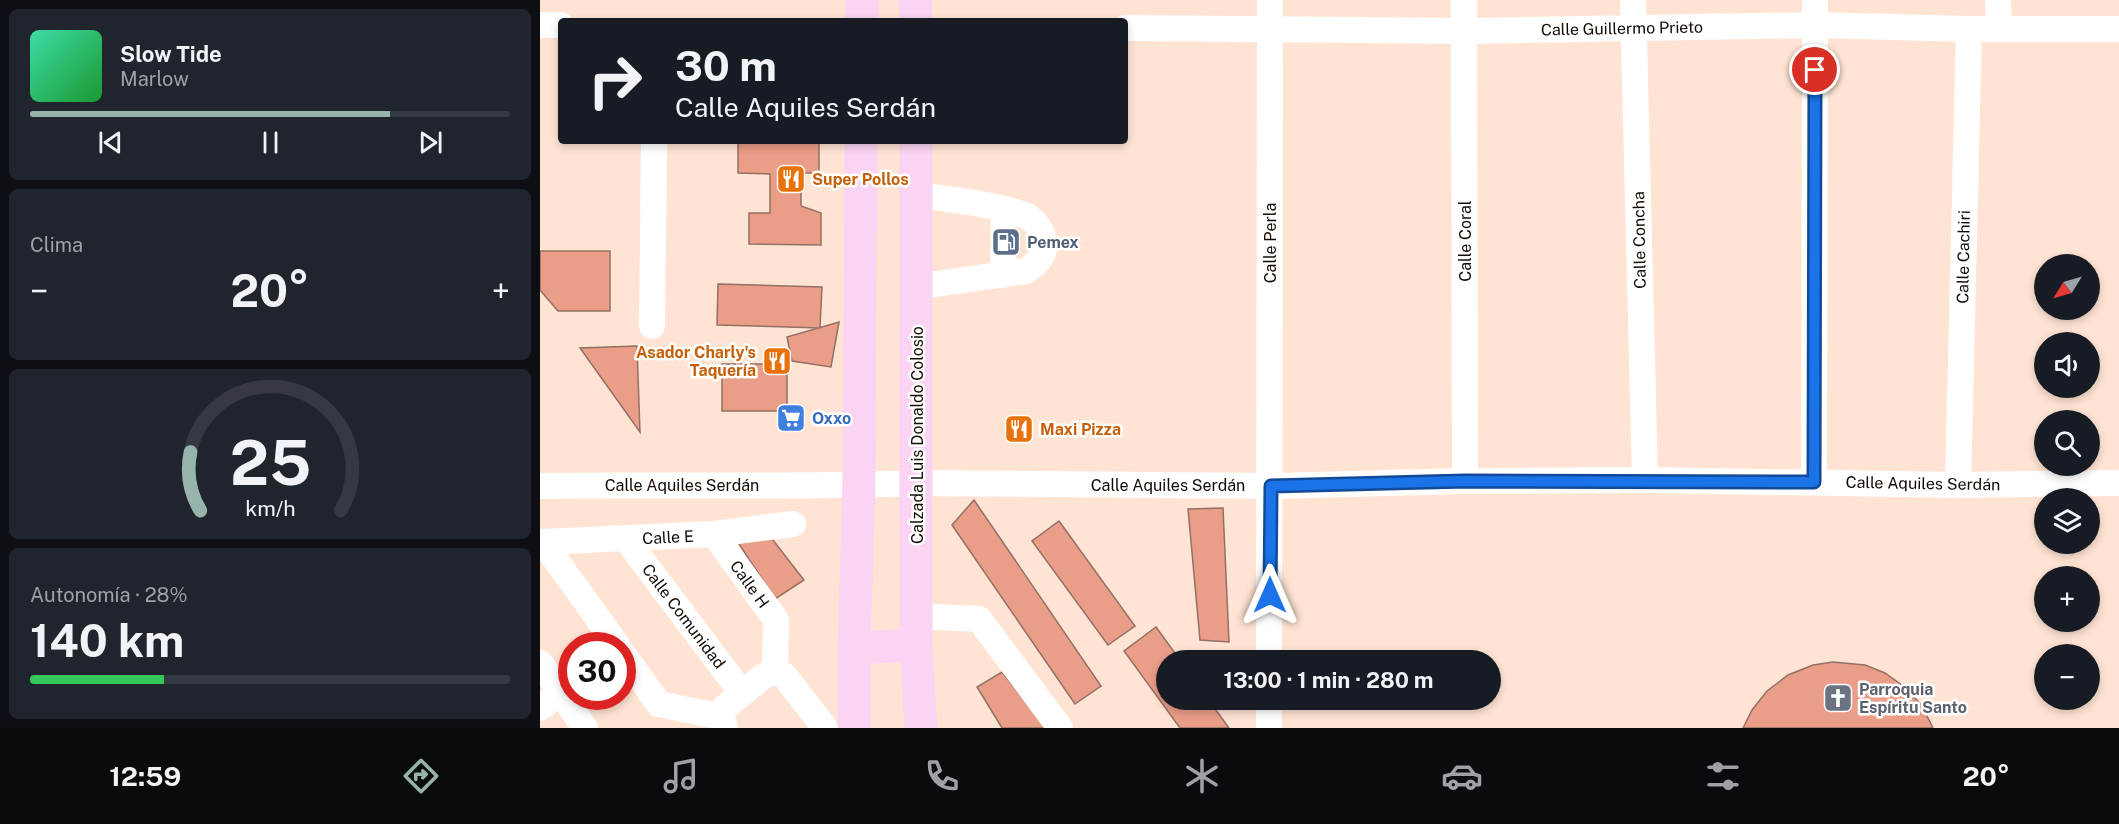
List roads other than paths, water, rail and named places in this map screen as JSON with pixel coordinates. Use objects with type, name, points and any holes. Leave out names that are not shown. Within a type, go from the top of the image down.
[{"type":"main road","points":[[862,0],[862,18]]},
{"type":"main road","points":[[915,0],[916,18]]},
{"type":"main road","points":[[854,728],[859,485],[861,144]]},
{"type":"main road","name":"Calzada Luis Donaldo Colosio","points":[[916,144],[917,630],[921,728]]},
{"type":"main road","points":[[854,648],[917,630]]},
{"type":"street","name":"Calle Perla","points":[[1269,650],[1270,0]]},
{"type":"street","name":"Calle Coral","points":[[1464,0],[1465,481]]},
{"type":"street","name":"Calle Concha","points":[[1633,0],[1645,480]]},
{"type":"street","points":[[1998,0],[1999,27]]},
{"type":"street","name":"Calle Guillermo Prieto","points":[[1128,28],[1465,31],[1633,28],[1815,12],[1969,28],[2119,29]]},
{"type":"street","points":[[1814,482],[1815,12]]},
{"type":"street","points":[[540,25],[558,25]]},
{"type":"street","name":"Calle Cachiri","points":[[1958,485],[1969,28]]},
{"type":"street","points":[[652,326],[654,144]]},
{"type":"street","points":[[916,195],[1004,210],[1030,218],[1043,236],[1045,247],[1040,260],[1026,271],[916,287]]},
{"type":"street","points":[[1003,275],[1004,210]]},
{"type":"street","name":"Calle Aquiles Serdán","points":[[540,486],[917,483],[1271,486],[1465,481],[1645,480],[1958,485],[2119,483]]},
{"type":"street","name":"Calle E","points":[[608,632],[543,542],[714,534],[793,525]]},
{"type":"street","name":"Calle H","points":[[714,534],[776,621],[775,672]]},
{"type":"street","name":"Calle Comunidad","points":[[626,539],[742,693]]},
{"type":"street","points":[[917,630],[979,619],[1060,728]]},
{"type":"street","points":[[540,663],[558,688]]},
{"type":"street","points":[[636,672],[659,704],[723,723],[724,708],[765,675],[775,672],[784,675],[825,728]]},
{"type":"street","points":[[540,708],[558,694]]},
{"type":"street","points":[[573,710],[585,728]]},
{"type":"street","points":[[1269,710],[1269,728]]},
{"type":"place","name":"Super Pollos","points":[[791,179]]},
{"type":"place","name":"Pemex","points":[[1006,242]]},
{"type":"place","name":"Asador Charly's Taquería","points":[[777,361]]},
{"type":"place","name":"Oxxo","points":[[791,418]]},
{"type":"place","name":"Maxi Pizza","points":[[1019,429]]},
{"type":"place","name":"Parroquia Espíritu Santo","points":[[1838,698]]}]
